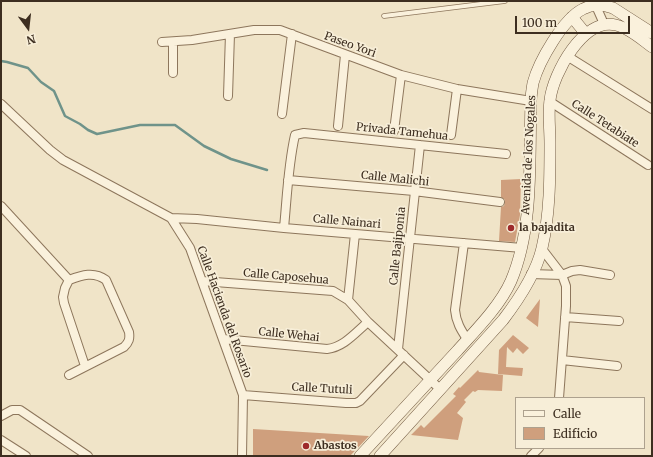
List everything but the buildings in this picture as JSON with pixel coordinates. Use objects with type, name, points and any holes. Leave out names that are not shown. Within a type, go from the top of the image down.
[{"type":"main road","name":"Avenida de los Nogales","points":[[360,456],[467,340],[496,306],[511,282],[522,248],[529,197],[530,101],[533,84],[538,68],[556,37],[572,17],[595,3],[607,6],[616,5],[652,33]]},
{"type":"main road","points":[[572,17],[586,34]]},
{"type":"main road","name":"Avenida de los Nogales","points":[[380,456],[503,320],[514,305],[532,274],[542,249],[550,201],[549,101],[557,76],[572,49],[592,29],[604,24]]},
{"type":"main road","points":[[604,24],[622,27],[652,47]]},
{"type":"street","points":[[595,3],[604,24]]},
{"type":"street","name":"Paseo Yori","points":[[162,42],[173,42],[268,29],[280,30],[402,75],[457,89],[530,101]]},
{"type":"street","points":[[228,96],[230,34]]},
{"type":"street","points":[[282,114],[292,34]]},
{"type":"street","points":[[173,42],[173,74]]},
{"type":"street","points":[[338,126],[345,55]]},
{"type":"street","points":[[568,56],[652,109]]},
{"type":"street","points":[[394,131],[402,75]]},
{"type":"street","points":[[451,135],[457,89]]},
{"type":"street","name":"Calle Tetabiate","points":[[549,101],[648,165]]},
{"type":"street","name":"Calle Hacienda del Rosario","points":[[1,104],[50,150],[63,160],[171,218],[190,248],[242,395],[242,456]]},
{"type":"street","name":"Privada Tamehua","points":[[288,180],[295,135],[304,133],[506,154]]},
{"type":"street","name":"Calle Bajiponia","points":[[398,349],[420,145]]},
{"type":"street","points":[[284,228],[288,180]]},
{"type":"street","name":"Calle Malichi","points":[[288,180],[414,191],[500,202]]},
{"type":"street","points":[[1,206],[68,280]]},
{"type":"street","name":"Calle Nainari","points":[[171,218],[197,219],[284,228],[522,248]]},
{"type":"street","points":[[348,300],[355,234]]},
{"type":"street","points":[[464,243],[455,310],[459,326],[467,340]]},
{"type":"street","points":[[542,249],[562,275],[566,286],[559,397]]},
{"type":"street","points":[[532,274],[562,275],[580,270],[610,274]]},
{"type":"street","points":[[68,280],[87,274],[100,276],[106,280],[129,332],[130,338],[124,347],[69,375]]},
{"type":"street","points":[[68,280],[63,297],[64,303],[85,366]]},
{"type":"street","name":"Calle Caposehua","points":[[202,281],[333,291],[348,300],[368,322],[440,389]]},
{"type":"street","points":[[565,317],[619,321]]},
{"type":"street","name":"Calle Wehai","points":[[223,339],[326,350],[342,345],[368,322]]},
{"type":"street","name":"Calle Tutuli","points":[[242,395],[346,403],[356,402],[366,396],[404,355]]},
{"type":"street","points":[[562,360],[617,366]]},
{"type":"street","points":[[1,416],[12,410],[20,410],[88,456]]},
{"type":"street","points":[[1,440],[12,453],[26,456]]},
{"type":"street","points":[[530,456],[538,449]]},
{"type":"lane","points":[[384,16],[505,1]]},
{"type":"waterway","points":[[1,61],[28,68],[41,82],[54,91],[65,116],[97,134],[140,125],[175,125],[204,146],[231,159],[267,170]]},
{"type":"place","name":"la bajadita","points":[[511,228]]},
{"type":"place","name":"Abastos","points":[[306,446]]}]
